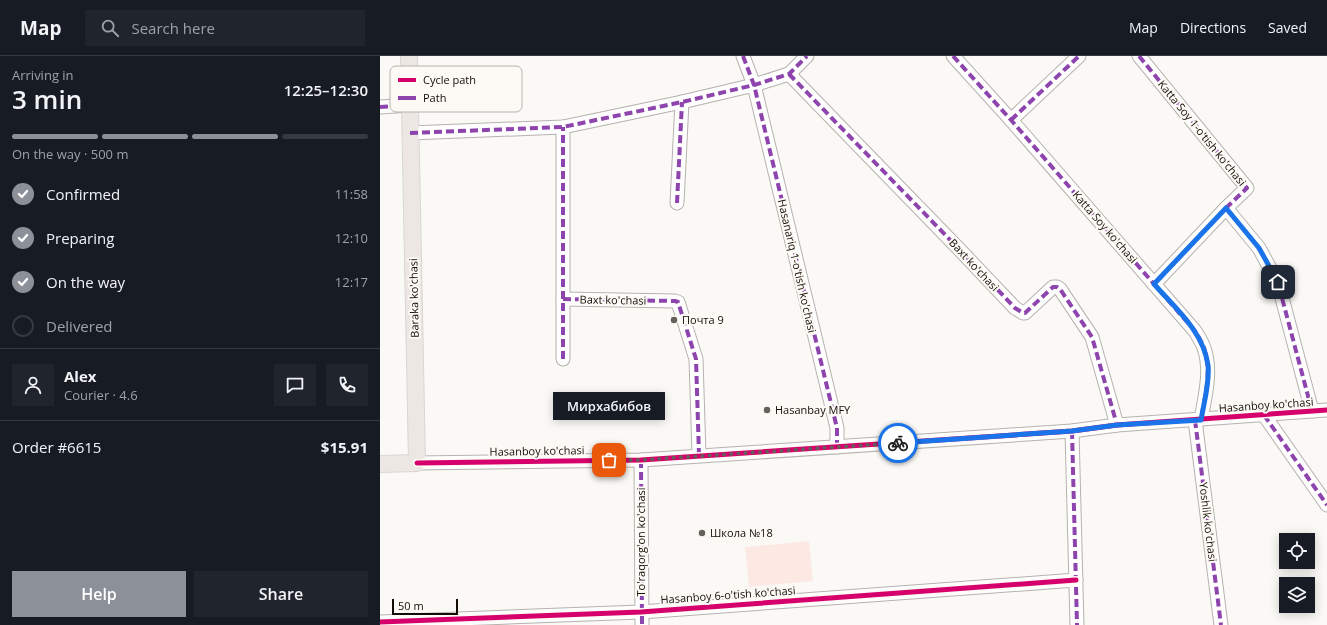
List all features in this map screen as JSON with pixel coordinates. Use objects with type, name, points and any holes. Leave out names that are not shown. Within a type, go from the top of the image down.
[{"type":"main road","name":"Baraka ko'chasi","points":[[409,56],[409,66]]},
{"type":"main road","name":"Baraka ko'chasi","points":[[410,112],[417,463]]},
{"type":"main road","name":"Hasanboy ko'chasi","points":[[380,464],[417,463]]},
{"type":"street","name":"Hasanariq 1-o'tish ko'chasi","points":[[743,56],[754,85],[837,428],[837,447]]},
{"type":"street","points":[[410,133],[563,127],[754,85],[789,74],[807,56]]},
{"type":"street","name":"Katta Soy ko'chasi","points":[[953,56],[1011,120],[1195,331],[1204,348],[1208,365],[1207,388],[1198,420]]},
{"type":"street","points":[[1011,120],[1079,56]]},
{"type":"street","name":"Katta Soy 1-o'tish ko'chasi","points":[[1139,56],[1247,188],[1154,284]]},
{"type":"street","name":"Baxt ko'chasi","points":[[789,74],[1015,308],[1025,313],[1054,287],[1060,289],[1092,337],[1117,425]]},
{"type":"street","points":[[677,203],[682,102]]},
{"type":"street","points":[[380,107],[390,106]]},
{"type":"street","name":"Baxt ko'chasi","points":[[563,127],[564,299],[678,302],[696,359],[699,455]]},
{"type":"street","points":[[1226,208],[1259,248],[1278,282],[1312,411]]},
{"type":"street","points":[[563,359],[564,299]]},
{"type":"street","name":"Hasanboy ko'chasi","points":[[417,463],[641,460],[1072,431],[1117,425],[1327,410]]},
{"type":"street","points":[[1264,415],[1327,505]]},
{"type":"street","name":"Yoshlik ko'chasi","points":[[1198,420],[1221,625]]},
{"type":"street","points":[[1072,431],[1077,625]]},
{"type":"street","name":"To'raqorg'on ko'chasi","points":[[641,460],[642,625]]},
{"type":"street","name":"Hasanboy 6-o'tish ko'chasi","points":[[380,622],[641,612],[1076,580]]},
{"type":"shaded area","points":[[809,541],[813,581],[749,587],[745,547]]},
{"type":"marked path","points":[[743,56],[754,85],[837,428],[837,447]]},
{"type":"marked path","points":[[410,133],[563,127],[754,85],[789,74],[807,56]]},
{"type":"marked path","points":[[953,56],[1011,120],[1195,331],[1204,348],[1208,375],[1201,419]]},
{"type":"marked path","points":[[1011,120],[1079,56]]},
{"type":"marked path","points":[[1139,56],[1247,188],[1154,284]]},
{"type":"marked path","points":[[789,74],[1015,308],[1025,313],[1053,287],[1060,289],[1092,337],[1117,425]]},
{"type":"marked path","points":[[677,203],[682,102]]},
{"type":"marked path","points":[[380,107],[390,106]]},
{"type":"marked path","points":[[563,127],[563,359]]},
{"type":"marked path","points":[[1226,208],[1259,248],[1278,283],[1312,411]]},
{"type":"marked path","points":[[563,299],[678,302],[696,359],[699,455]]},
{"type":"marked path","points":[[1264,415],[1327,505]]},
{"type":"marked path","points":[[1195,420],[1221,625]]},
{"type":"marked path","points":[[1072,431],[1077,625]]},
{"type":"marked path","points":[[641,460],[642,625]]},
{"type":"cycle path","points":[[417,463],[641,460],[1072,431],[1117,425],[1327,410]]},
{"type":"cycle path","points":[[380,622],[641,612],[1076,580]]},
{"type":"way so far","points":[[609,460],[641,460],[898,443]]},
{"type":"place","name":"Почта 9","points":[[674,320]]},
{"type":"place","name":"Hasanbay MFY","points":[[767,410]]},
{"type":"place","name":"Мирхабибов","points":[[609,460]]},
{"type":"place","name":"Школа №18","points":[[702,533]]},
{"type":"route","points":[[898,443],[1072,431],[1117,425],[1201,420],[1207,388],[1208,365],[1204,348],[1195,331],[1154,284],[1226,208],[1259,248],[1278,282]]}]
